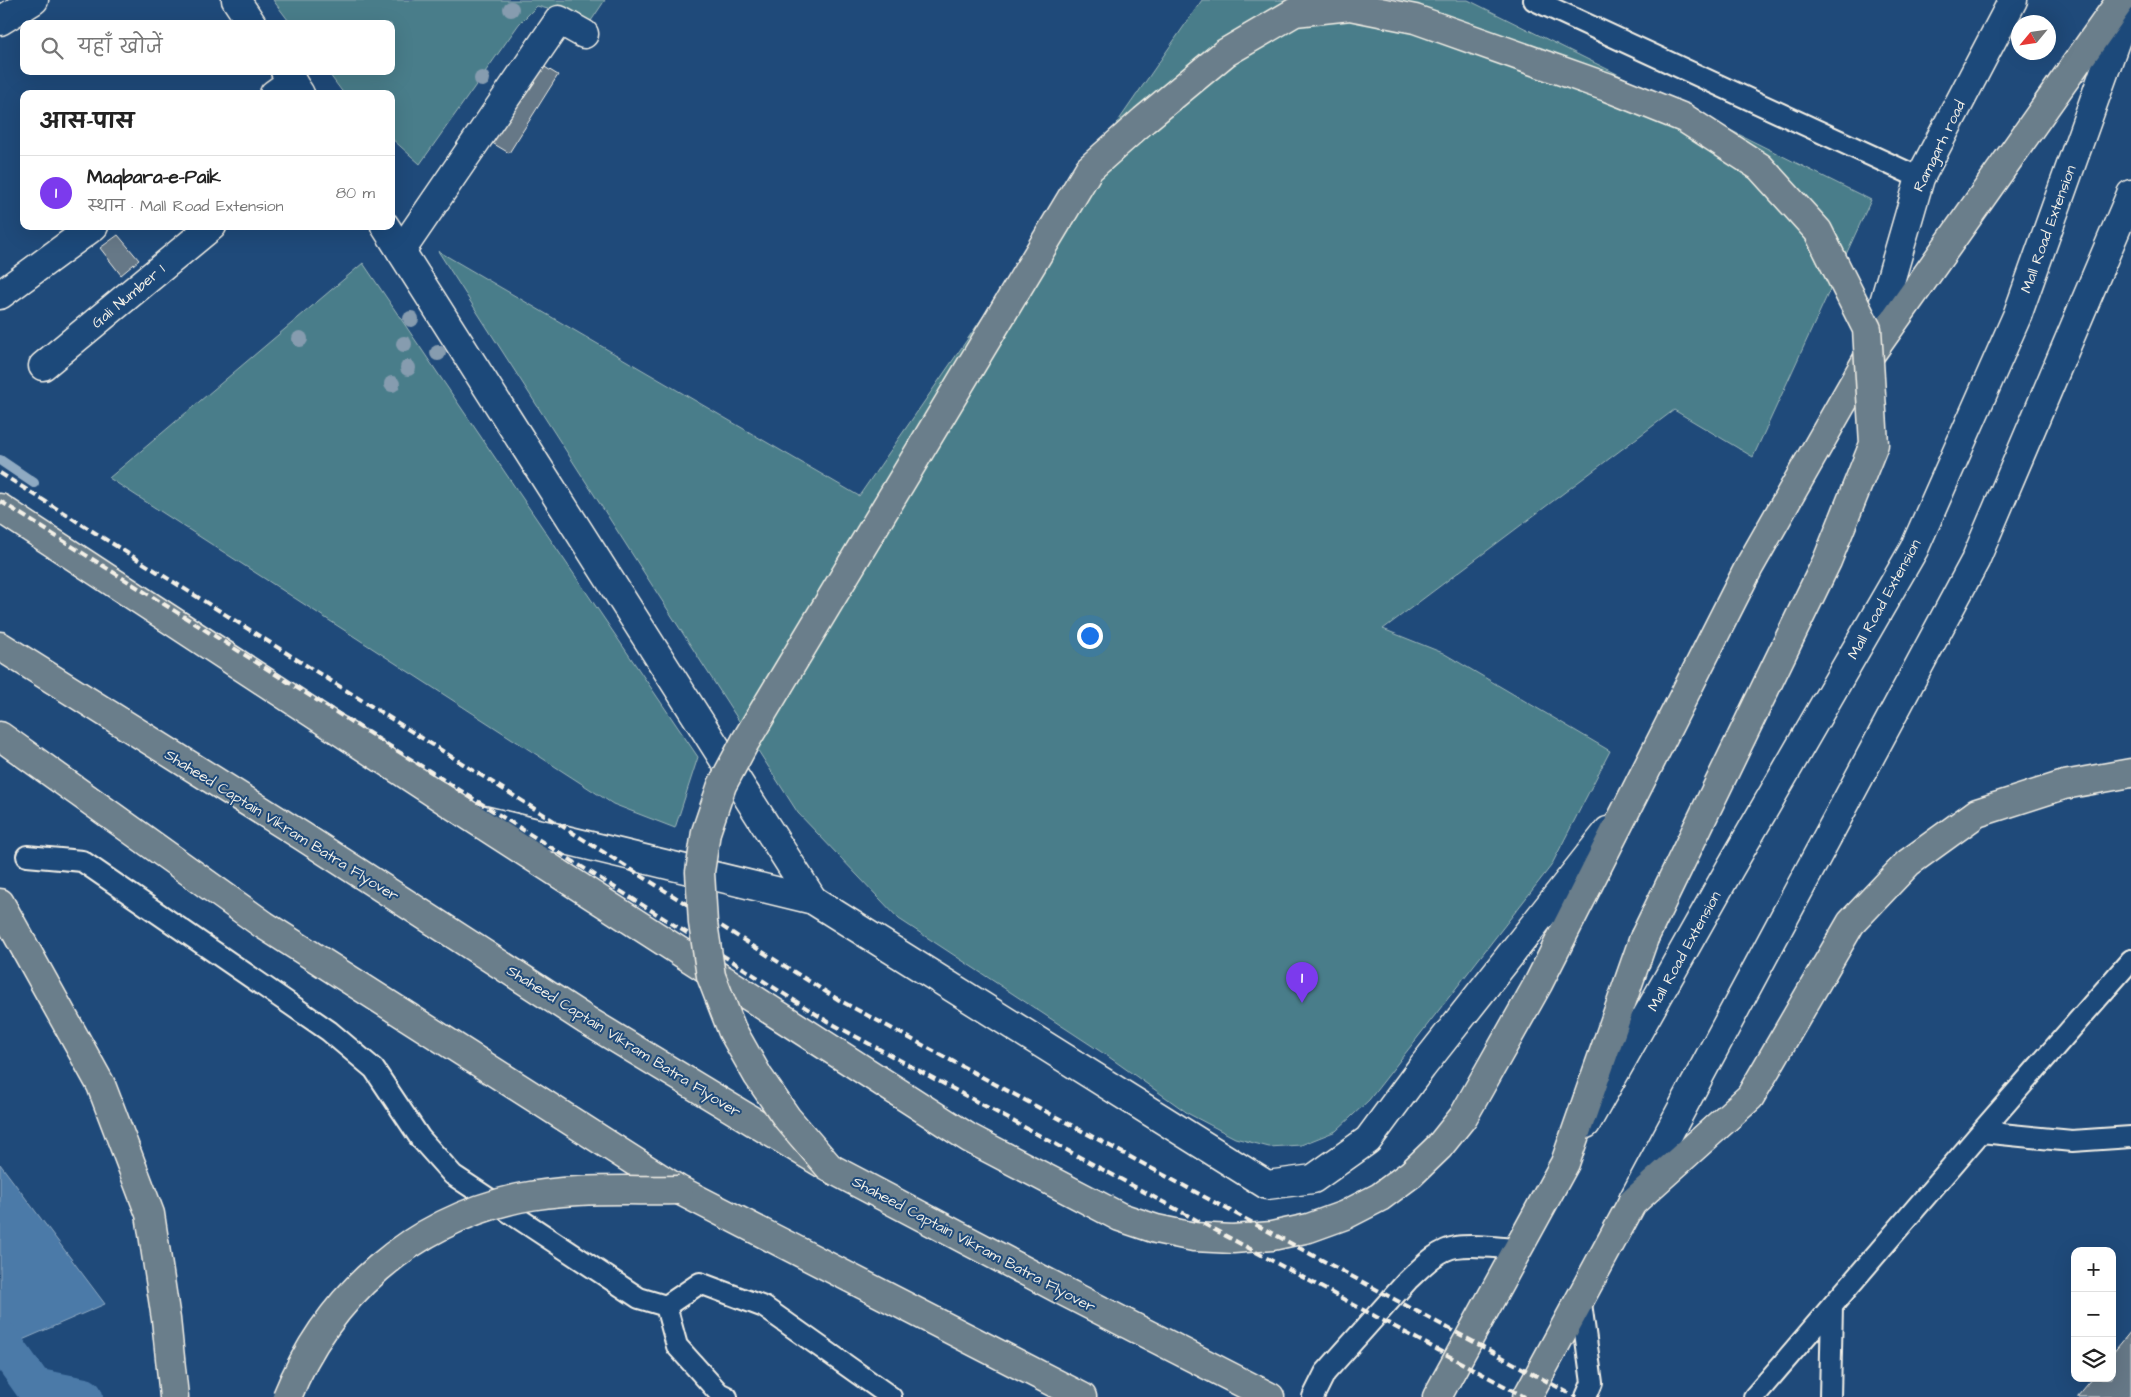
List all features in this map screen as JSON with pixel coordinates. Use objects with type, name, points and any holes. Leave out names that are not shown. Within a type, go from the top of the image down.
[{"type":"highway","points":[[0,508],[471,817],[969,1138],[1120,1217],[1156,1229],[1194,1237],[1233,1239],[1272,1236],[1309,1228],[1345,1215],[1380,1197],[1411,1174],[1439,1147],[1463,1117],[1538,984],[1749,566],[1868,358],[2121,0]]},
{"type":"highway","points":[[830,1168],[787,1118],[758,1076],[732,1030],[711,976],[703,923],[700,872],[706,832],[722,785],[745,742],[1089,169],[1225,52],[1295,12],[1350,6],[1416,19],[1607,87],[1684,118],[1760,167],[1818,231],[1867,329],[1874,444],[1827,561],[1644,938],[1565,1163],[1437,1397]]},
{"type":"highway","name":"Shaheed Captain Vikram Batra Flyover","points":[[0,646],[302,836],[586,1020],[830,1168],[1064,1292],[1270,1397]]},
{"type":"highway","points":[[0,736],[264,925],[679,1190],[1082,1397]]},
{"type":"highway","points":[[1526,1397],[1632,1204],[1750,1097],[1851,924],[1908,863],[1977,813],[2064,785],[2131,773]]},
{"type":"highway","points":[[0,904],[101,1085],[150,1214],[166,1319],[174,1397]]},
{"type":"highway","points":[[287,1397],[299,1367],[329,1318],[368,1276],[414,1241],[464,1215],[520,1198],[577,1192],[679,1190]]},
{"type":"street","points":[[0,21],[34,0]]},
{"type":"street","points":[[236,0],[249,20]]},
{"type":"street","name":"Ramgarh road","points":[[1868,358],[1920,178],[2013,0]]},
{"type":"street","name":"Mall Road Extension","points":[[1565,1163],[1729,870],[1914,549],[2017,316],[2130,0]]},
{"type":"street","points":[[400,251],[559,20],[584,34]]},
{"type":"street","points":[[1632,1204],[1975,561],[2131,194]]},
{"type":"street","points":[[0,295],[89,230]]},
{"type":"street","name":"Gali Number 1","points":[[43,366],[207,230]]},
{"type":"street","points":[[387,230],[812,900]]},
{"type":"street","points":[[471,817],[812,900],[1267,1185],[1313,1179],[1368,1140],[1422,1067],[1630,803]]},
{"type":"lane","points":[[1534,0],[1920,178]]},
{"type":"lane","points":[[27,856],[82,861],[329,1031],[374,1069],[420,1138],[453,1175],[639,1298],[666,1306]]},
{"type":"lane","points":[[1754,1397],[1980,1132],[2131,960]]},
{"type":"lane","points":[[1980,1132],[2072,1141],[2131,1137]]},
{"type":"lane","points":[[1312,1397],[1325,1373],[1408,1280],[1438,1254],[1454,1247],[1518,1249]]},
{"type":"lane","points":[[666,1306],[700,1283],[764,1307],[891,1397]]},
{"type":"lane","points":[[1580,1296],[1592,1383],[1586,1397]]},
{"type":"lane","points":[[666,1306],[677,1346],[719,1393],[727,1397]]},
{"type":"lane","points":[[1830,1397],[1832,1306]]},
{"type":"green space","points":[[273,0],[605,0],[591,21],[537,6],[519,24],[420,164],[395,142],[395,90],[341,90],[330,75],[395,75],[395,20],[288,20]]},
{"type":"green space","points":[[1202,0],[1468,0],[1871,200],[1753,457],[1674,410],[1383,629],[1443,653],[1610,751],[1551,866],[1369,1100],[1336,1131],[1301,1145],[1269,1147],[1235,1138],[1189,1114],[1109,1057],[899,919],[798,813],[438,251],[859,496]]},
{"type":"green space","points":[[363,263],[698,757],[675,828],[613,804],[109,478]]},
{"type":"water","points":[[0,1164],[105,1304],[0,1348]]},
{"type":"building","points":[[538,63],[558,75],[509,153],[489,141]]},
{"type":"building","points":[[118,235],[139,260],[121,275],[100,248]]},
{"type":"building","points":[[2131,1331],[2131,1397],[2077,1397],[2090,1382],[2116,1382],[2116,1349]]},
{"type":"waterway","points":[[0,460],[34,483]]},
{"type":"waterway","points":[[0,1339],[34,1387],[84,1397]]},
{"type":"railway","points":[[0,473],[839,1000],[1576,1397]]},
{"type":"railway","points":[[0,501],[827,1021],[1525,1397]]},
{"type":"place","name":"Maqbara-e-Paik","points":[[1302,1003]]}]
